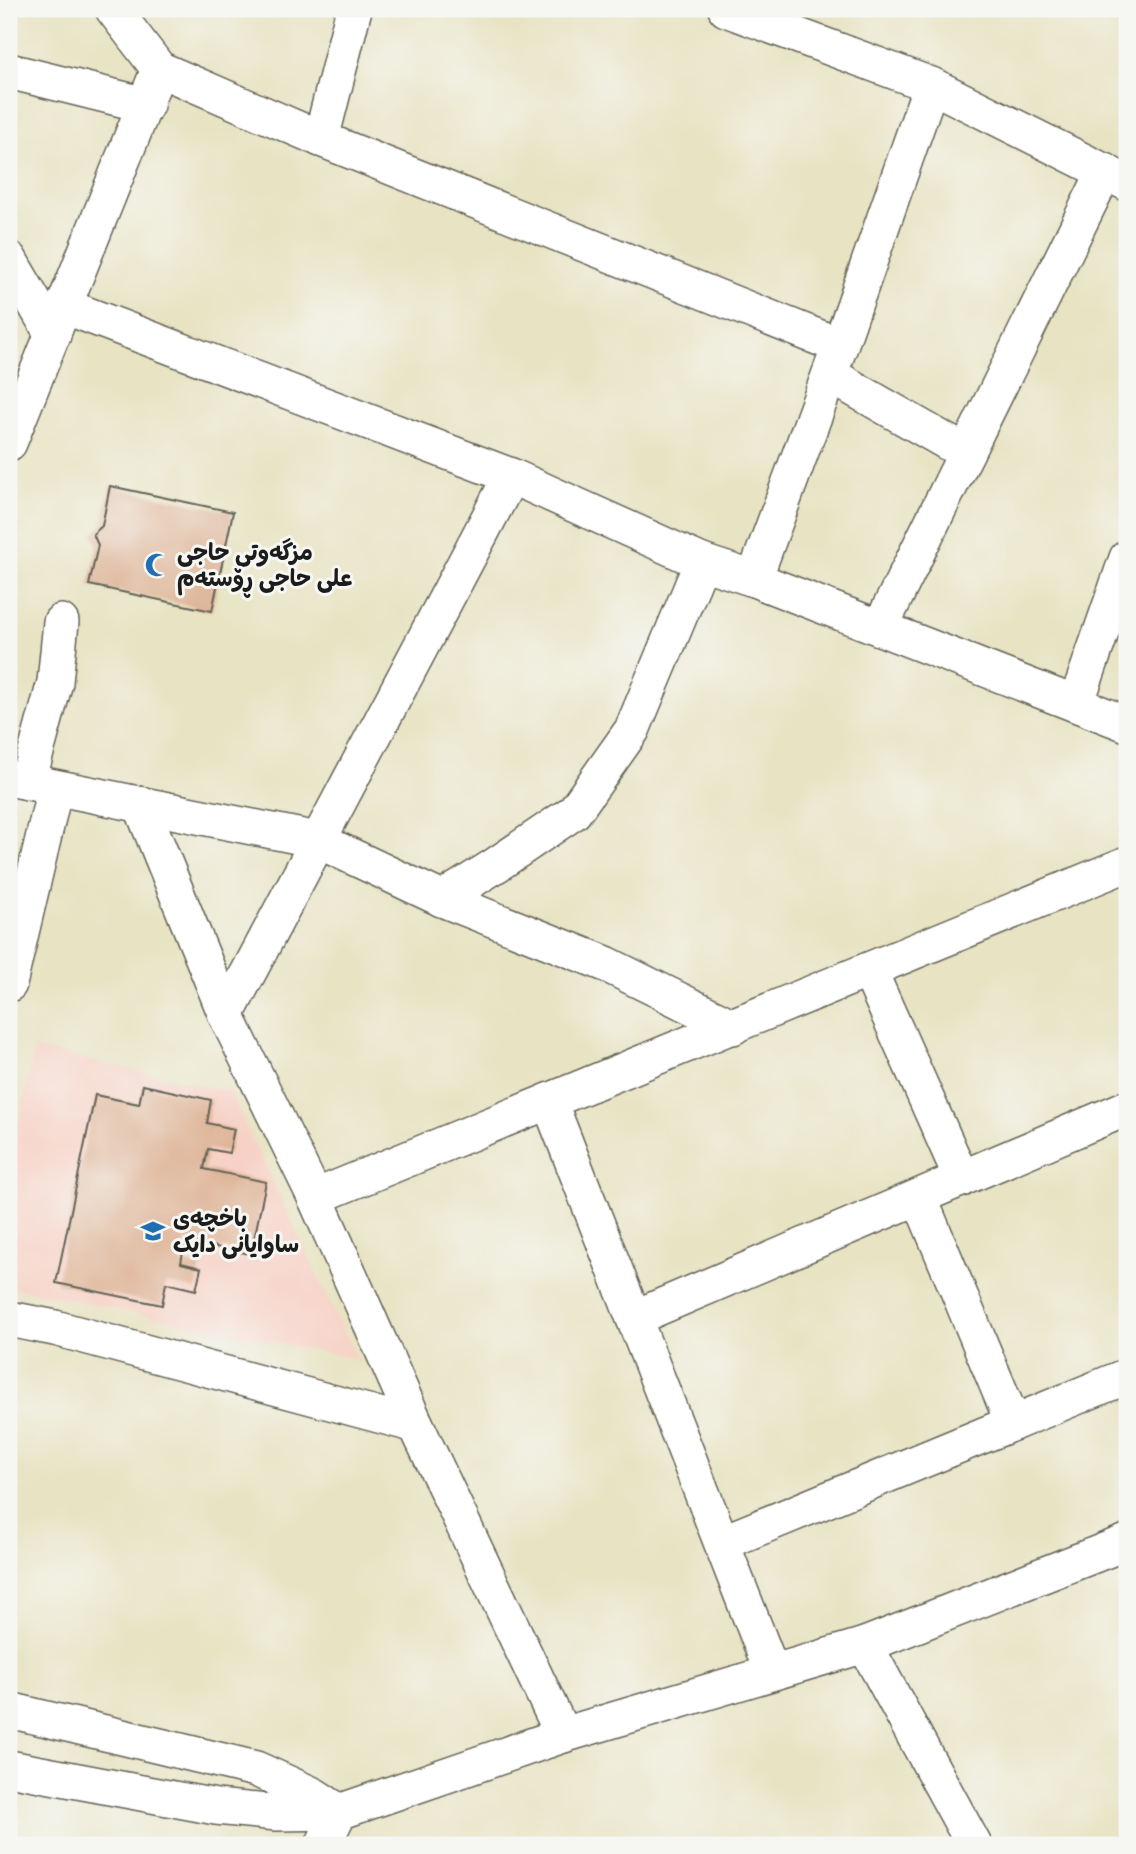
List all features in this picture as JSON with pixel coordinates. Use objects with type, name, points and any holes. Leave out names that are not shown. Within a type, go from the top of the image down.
[{"type":"street","points":[[113,9],[159,69],[835,361],[966,453]]},
{"type":"street","points":[[321,139],[354,9]]},
{"type":"street","points":[[726,9],[931,85],[1116,177],[966,453],[880,628]]},
{"type":"street","points":[[9,443],[159,69]]},
{"type":"street","points":[[9,71],[146,105]]},
{"type":"street","points":[[754,579],[835,361],[931,85]]},
{"type":"street","points":[[9,259],[58,320],[511,476],[702,562],[754,579],[1127,724]]},
{"type":"street","points":[[226,1015],[511,476]]},
{"type":"street","points":[[1076,704],[1127,558]]},
{"type":"street","points":[[442,898],[574,812],[632,730],[702,562]]},
{"type":"street","points":[[9,984],[30,782],[55,682],[61,622]]},
{"type":"street","points":[[30,782],[317,840],[442,898],[606,964],[733,1027]]},
{"type":"street","points":[[141,805],[226,1015],[315,1198],[416,1425],[563,1735]]},
{"type":"street","points":[[315,1198],[1127,864]]},
{"type":"street","points":[[869,970],[961,1178]]},
{"type":"street","points":[[549,1101],[772,1672]]},
{"type":"street","points":[[634,1318],[1127,1108]]},
{"type":"street","points":[[919,1197],[1013,1423]]},
{"type":"street","points":[[9,1319],[80,1335],[416,1425]]},
{"type":"street","points":[[722,1543],[1127,1376]]},
{"type":"street","points":[[9,1768],[226,1808],[277,1813],[339,1812],[563,1735],[865,1645],[1127,1542]]},
{"type":"street","points":[[865,1645],[974,1845]]},
{"type":"street","points":[[9,1710],[256,1769],[313,1795],[339,1812]]},
{"type":"street","points":[[323,1845],[339,1812]]},
{"type":"shaded area","name":"باخچەی ساوایانی دایک","points":[[34,1048],[230,1092],[357,1359],[9,1287],[9,1175]]},
{"type":"building","name":"مزگەوتی حاجی علی حاجی ڕۆستەم","points":[[110,486],[233,512],[212,611],[89,585],[98,545],[93,534],[102,526]]},
{"type":"building","points":[[143,1085],[211,1100],[207,1123],[234,1129],[229,1153],[208,1149],[204,1169],[266,1182],[251,1254],[185,1241],[181,1263],[201,1268],[196,1290],[166,1283],[162,1305],[56,1283],[95,1095],[139,1104]]},
{"type":"place","name":"مزگەوتی حاجی علی حاجی ڕۆستەم","points":[[157,565]]},
{"type":"place","name":"باخچەی ساوایانی دایک","points":[[153,1231]]}]
